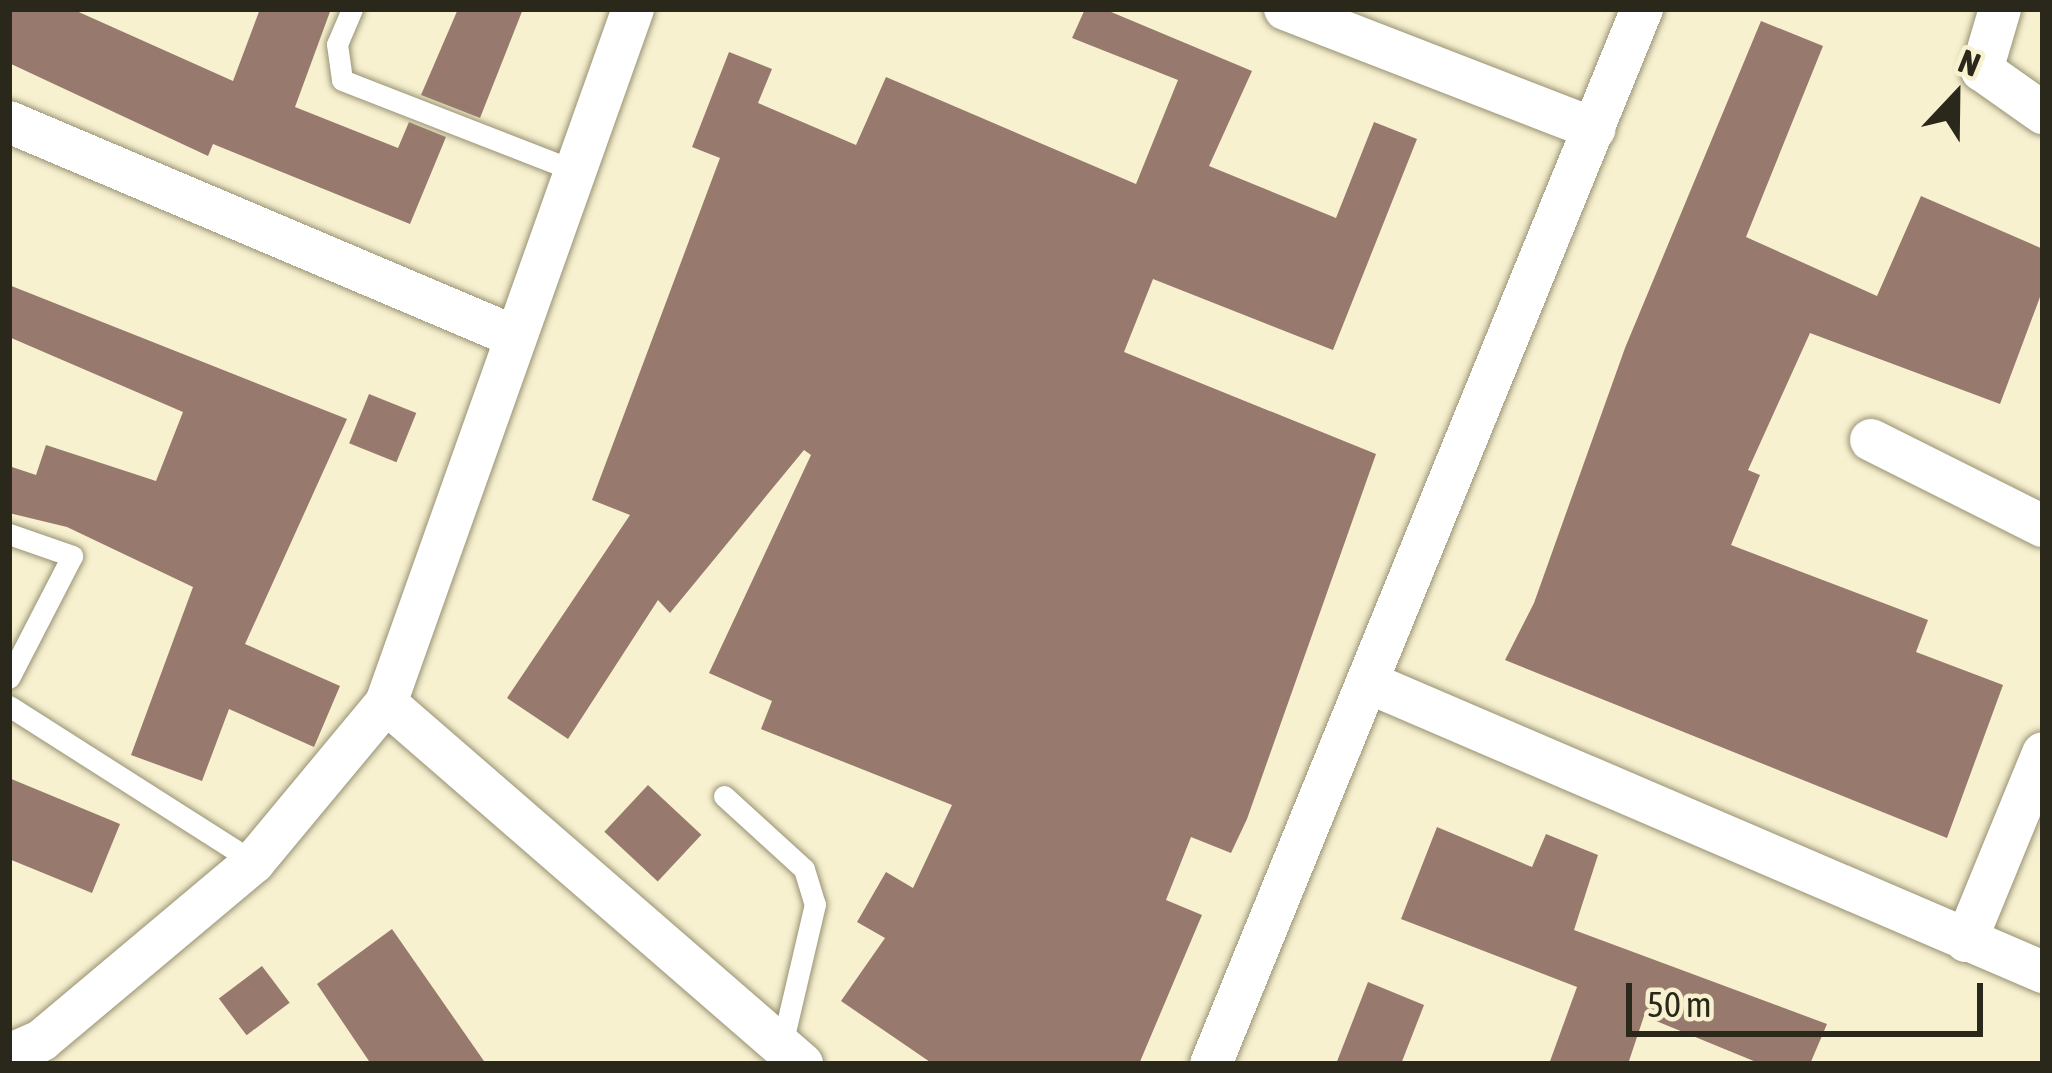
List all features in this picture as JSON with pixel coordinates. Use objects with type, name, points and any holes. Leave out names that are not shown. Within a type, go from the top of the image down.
[{"type":"street","points":[[34,1053],[254,862],[386,703],[512,335],[633,9]]},
{"type":"street","points":[[1285,9],[1595,129]]},
{"type":"street","points":[[1211,1064],[1642,9]]},
{"type":"street","points":[[2000,9],[1982,70],[2043,113]]},
{"type":"street","points":[[9,122],[512,335]]},
{"type":"street","points":[[1871,440],[2043,526]]},
{"type":"street","points":[[1367,682],[2043,972]]},
{"type":"street","points":[[386,703],[792,1054]]},
{"type":"street","points":[[1966,941],[2043,753]]},
{"type":"lane","points":[[352,9],[337,44],[342,80],[575,171]]},
{"type":"lane","points":[[9,534],[72,556],[9,678]]},
{"type":"lane","points":[[9,706],[254,862]]},
{"type":"lane","points":[[724,796],[804,868],[815,904],[792,1054]]},
{"type":"building","points":[[9,9],[72,9],[233,81],[260,9],[331,9],[295,107],[398,148],[409,122],[446,137],[410,224],[213,144],[208,156],[9,63]]},
{"type":"building","points":[[458,9],[523,9],[480,118],[421,95]]},
{"type":"building","points":[[1085,9],[1104,9],[1252,71],[1209,166],[1336,218],[1374,122],[1417,139],[1333,350],[1153,279],[1124,352],[1376,454],[1231,853],[1191,837],[1166,900],[1202,915],[1139,1064],[933,1064],[841,1001],[885,938],[857,922],[886,872],[913,888],[952,805],[761,729],[772,701],[709,673],[811,455],[804,450],[670,613],[658,600],[568,739],[507,698],[630,515],[592,500],[720,158],[692,147],[729,52],[772,69],[758,103],[856,145],[886,77],[1136,184],[1178,80],[1072,38]]},
{"type":"building","points":[[1761,21],[1823,46],[1746,237],[1877,296],[1921,196],[2043,249],[2043,289],[2000,404],[1810,333],[1748,470],[1760,475],[1731,545],[1928,620],[1916,652],[2003,685],[1947,838],[1505,660],[1534,603],[1625,348]]},
{"type":"building","points":[[9,285],[347,419],[245,644],[340,686],[314,747],[229,709],[202,781],[131,755],[193,587],[67,527],[9,513],[9,466],[36,475],[46,445],[156,481],[183,412],[9,337]]},
{"type":"building","points":[[369,394],[416,413],[396,462],[349,443]]},
{"type":"building","points":[[9,778],[120,824],[92,893],[9,859]]},
{"type":"building","points":[[648,785],[701,835],[658,882],[604,832]]},
{"type":"building","points":[[1437,827],[1532,867],[1546,834],[1598,855],[1574,930],[1827,1024],[1810,1064],[1761,1064],[1644,1016],[1628,1064],[1549,1064],[1577,987],[1401,919]]},
{"type":"building","points":[[392,929],[486,1064],[371,1064],[317,984]]},
{"type":"building","points":[[262,966],[290,1003],[247,1035],[219,998]]},
{"type":"building","points":[[1368,982],[1424,1005],[1401,1064],[1336,1064]]}]
